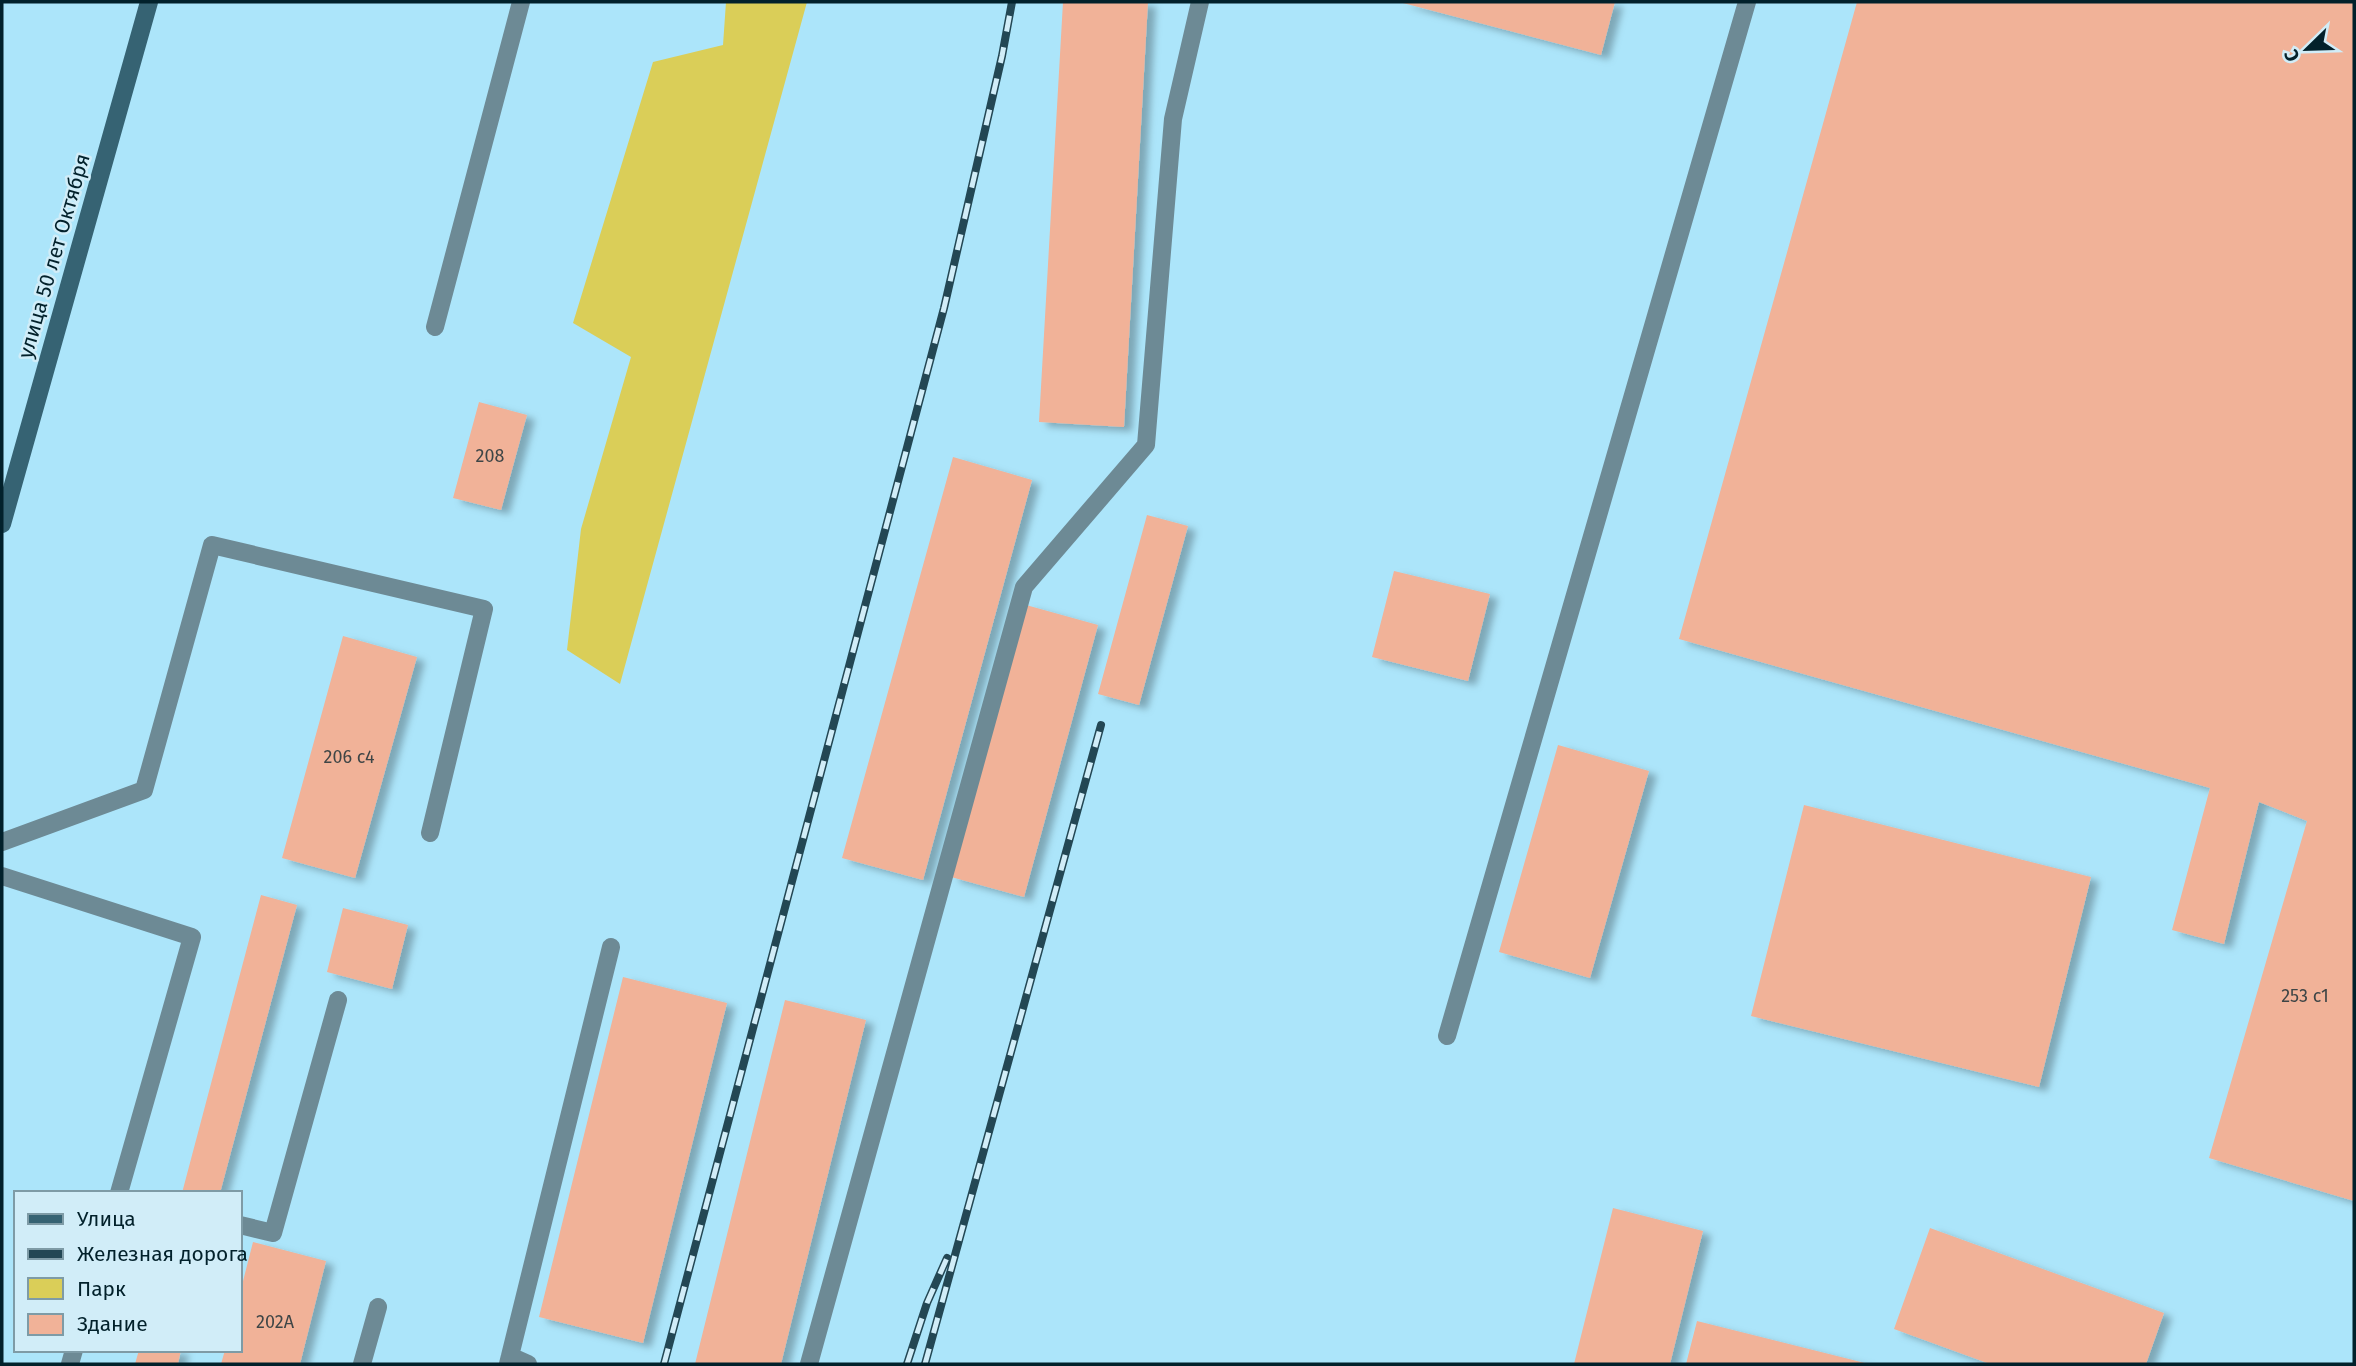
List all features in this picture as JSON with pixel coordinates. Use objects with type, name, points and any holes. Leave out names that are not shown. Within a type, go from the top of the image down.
[{"type":"main road","name":"улица 50 лет Октября","points":[[2,524],[149,2]]},
{"type":"lane","points":[[435,327],[522,2]]},
{"type":"lane","points":[[808,1364],[1024,587],[1146,445],[1173,118],[1200,2]]},
{"type":"lane","points":[[1447,1036],[1747,2]]},
{"type":"lane","points":[[2,842],[144,790],[212,545],[484,609],[430,833]]},
{"type":"lane","points":[[2,876],[192,937],[120,1191]]},
{"type":"lane","points":[[528,1364],[509,1360],[611,947]]},
{"type":"lane","points":[[242,1225],[273,1233],[338,1000]]},
{"type":"lane","points":[[362,1364],[378,1307]]},
{"type":"green space","points":[[726,2],[807,2],[620,684],[567,650],[581,529],[631,357],[573,323],[653,62],[723,45]]},
{"type":"building","points":[[1063,2],[1148,2],[1124,427],[1039,422]]},
{"type":"building","points":[[1399,2],[1615,2],[1601,55]]},
{"type":"building","points":[[1857,2],[2354,2],[2354,1201],[2209,1158],[2307,821],[2259,802],[2224,944],[2172,930],[2210,788],[1679,639]]},
{"type":"building","points":[[479,402],[527,415],[501,510],[453,498]]},
{"type":"building","points":[[953,457],[1032,480],[923,880],[842,858]]},
{"type":"building","points":[[1147,515],[1188,526],[1139,705],[1098,694]]},
{"type":"building","points":[[1394,571],[1490,594],[1468,681],[1372,657]]},
{"type":"building","points":[[1026,605],[1098,625],[1024,897],[951,877]]},
{"type":"building","points":[[343,636],[417,657],[355,878],[282,858]]},
{"type":"building","points":[[1558,745],[1649,771],[1590,978],[1499,952]]},
{"type":"building","points":[[1804,805],[2091,877],[2039,1087],[1751,1016]]},
{"type":"building","points":[[261,895],[297,905],[221,1191],[183,1191]]},
{"type":"building","points":[[343,908],[408,925],[392,989],[327,972]]},
{"type":"building","points":[[623,977],[727,1003],[643,1343],[539,1317]]},
{"type":"building","points":[[785,1000],[866,1020],[781,1364],[695,1364]]},
{"type":"building","points":[[1613,1208],[1703,1231],[1670,1364],[1574,1364]]},
{"type":"building","points":[[1930,1228],[2164,1313],[2146,1364],[1990,1364],[1894,1329]]},
{"type":"building","points":[[253,1242],[326,1261],[300,1364],[221,1364],[224,1352],[242,1352],[242,1285]]},
{"type":"building","points":[[1697,1321],[1865,1363],[1865,1364],[1686,1364]]},
{"type":"building","points":[[138,1352],[181,1352],[178,1364],[135,1364]]},
{"type":"railway","points":[[664,1364],[944,308],[1012,2]]},
{"type":"railway","points":[[925,1364],[1101,725]]},
{"type":"railway","points":[[907,1364],[927,1303],[947,1258]]}]
